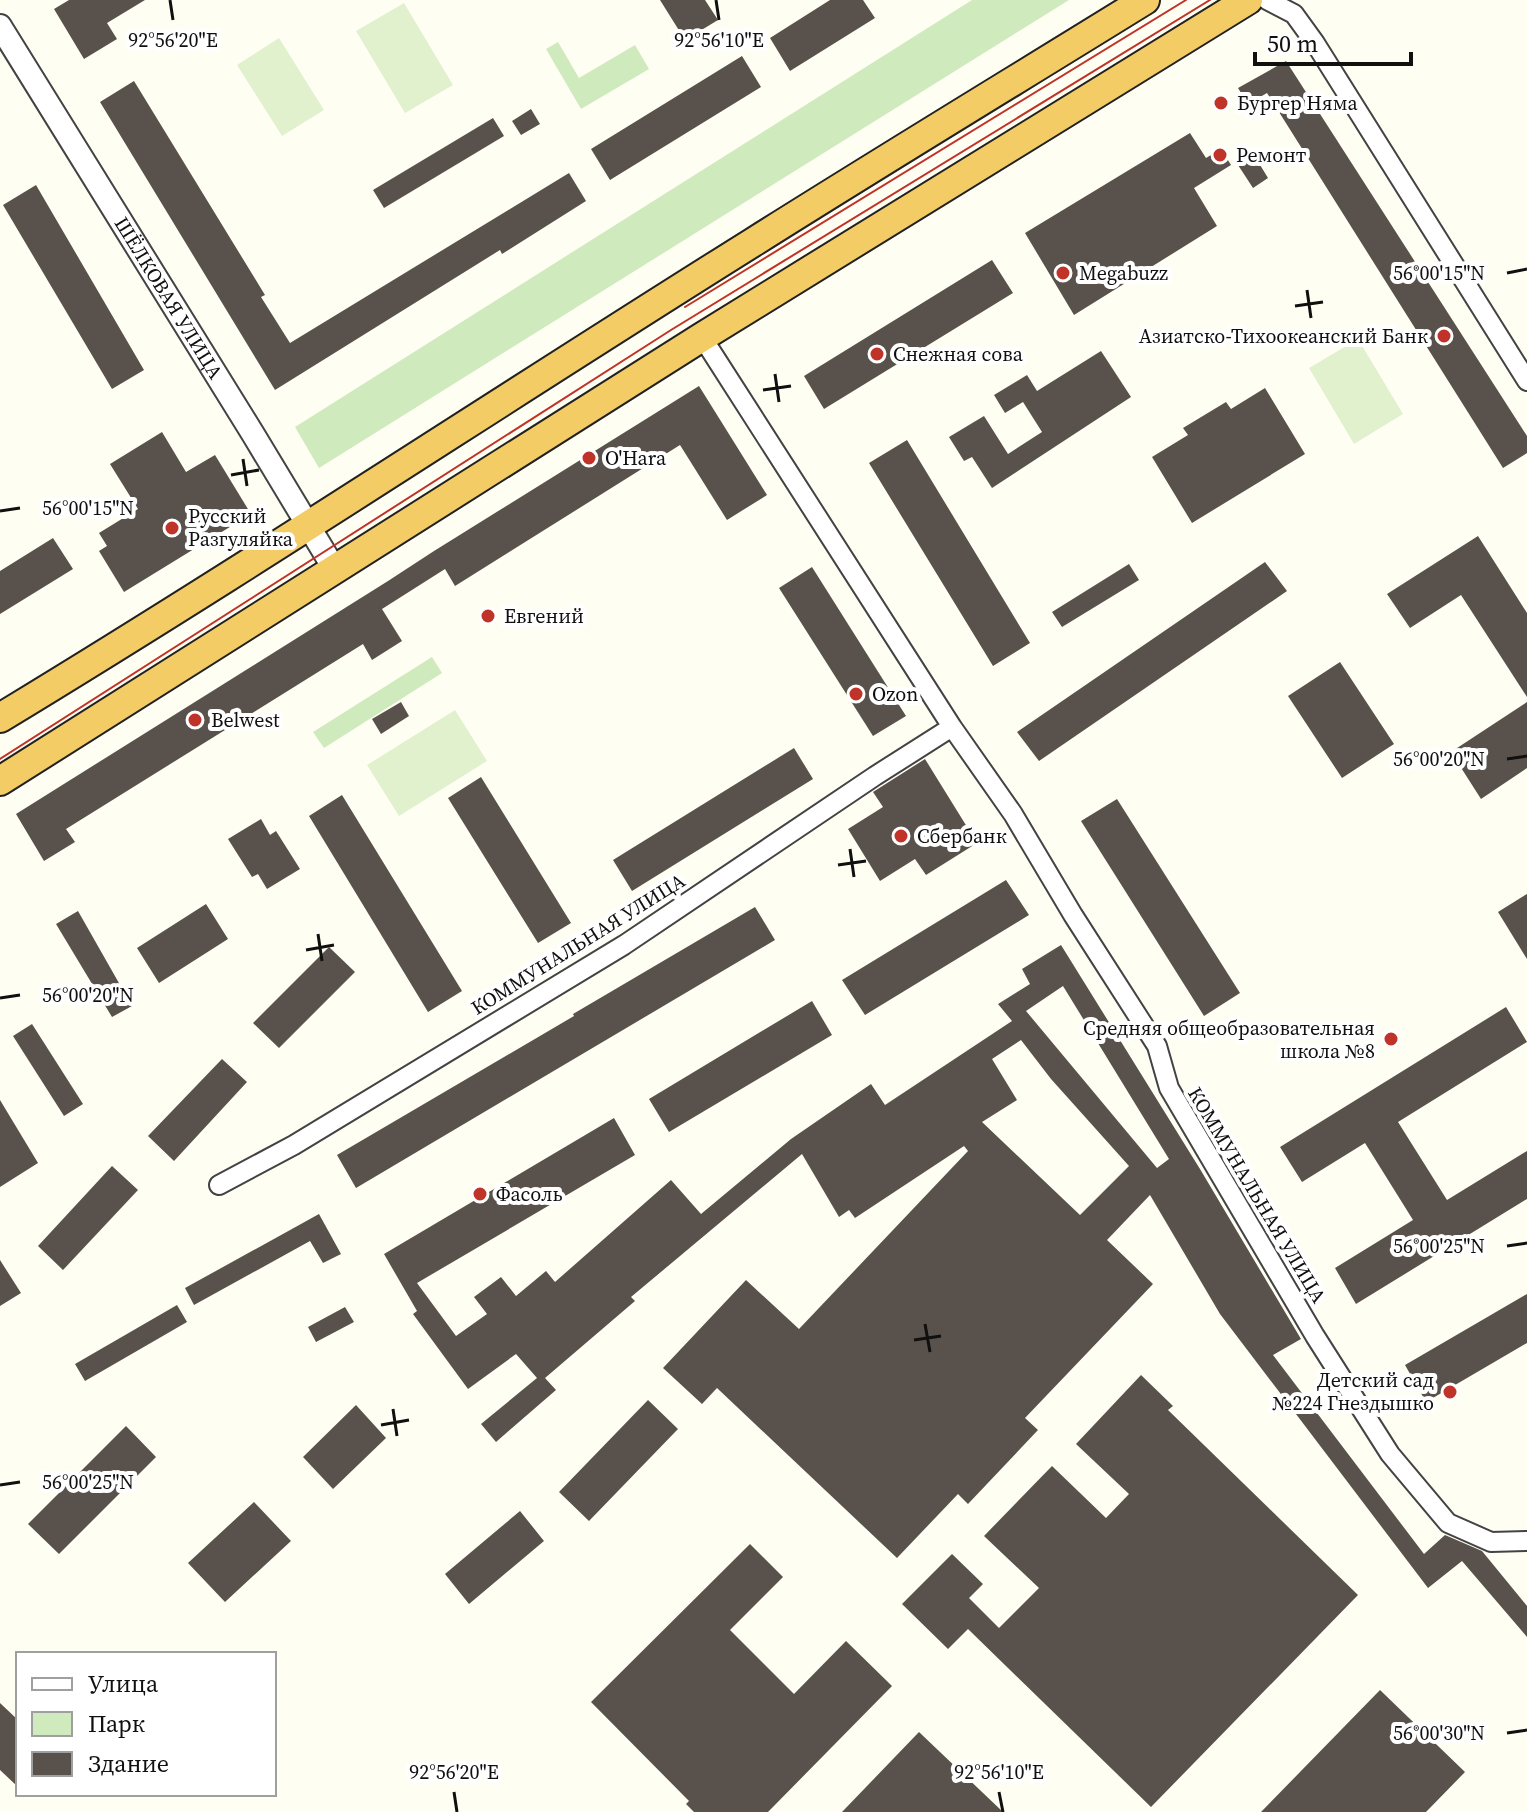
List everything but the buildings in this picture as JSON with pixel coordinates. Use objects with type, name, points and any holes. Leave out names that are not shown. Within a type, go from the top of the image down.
[{"type":"highway","points":[[0,718],[139,634],[750,244],[1145,0]]},
{"type":"highway","points":[[0,781],[702,337],[1248,0]]},
{"type":"street","points":[[1267,0],[1294,14],[1315,43],[1527,381]]},
{"type":"street","name":"ШЁЛКОВАЯ УЛИЦА","points":[[0,26],[335,570]]},
{"type":"street","name":"КОММУНАЛЬНАЯ УЛИЦА","points":[[702,337],[952,727],[1013,814],[1157,1046],[1169,1088],[1315,1336],[1390,1454],[1448,1523],[1491,1542],[1527,1541]]},
{"type":"street","name":"КОММУНАЛЬНАЯ УЛИЦА","points":[[219,1185],[294,1145],[624,945],[952,727]]},
{"type":"green space","points":[[972,0],[1069,0],[319,468],[295,427]]},
{"type":"green space","points":[[404,3],[453,85],[405,113],[356,31]]},
{"type":"green space","points":[[279,38],[324,110],[282,136],[237,65]]},
{"type":"green space","points":[[558,42],[579,78],[635,45],[649,69],[581,109],[546,49]]},
{"type":"green space","points":[[1358,339],[1403,414],[1354,444],[1309,368]]},
{"type":"green space","points":[[432,657],[442,673],[324,748],[313,732]]},
{"type":"green space","points":[[455,710],[487,761],[399,816],[367,765]]},
{"type":"tram line","points":[[685,307],[1186,0]]},
{"type":"tram line","points":[[0,759],[671,330],[1210,0]]},
{"type":"place","name":"Бургер Няма","points":[[1221,103]]},
{"type":"place","name":"Ремонт","points":[[1220,155]]},
{"type":"place","name":"Megabuzz","points":[[1063,273]]},
{"type":"place","name":"Азиатско-Тихоокеанский Банк","points":[[1444,336]]},
{"type":"place","name":"Снежная сова","points":[[877,354]]},
{"type":"place","name":"O'Hara","points":[[589,458]]},
{"type":"place","name":"Русский Разгуляйка","points":[[172,528]]},
{"type":"place","name":"Евгений","points":[[488,616]]},
{"type":"place","name":"Ozon","points":[[856,694]]},
{"type":"place","name":"Belwest","points":[[195,720]]},
{"type":"place","name":"Сбербанк","points":[[901,836]]},
{"type":"place","name":"Средняя общеобразовательная школа №8","points":[[1391,1039]]},
{"type":"place","name":"Фасоль","points":[[480,1194]]},
{"type":"place","name":"Детский сад №224 Гнездышко","points":[[1450,1392]]}]
